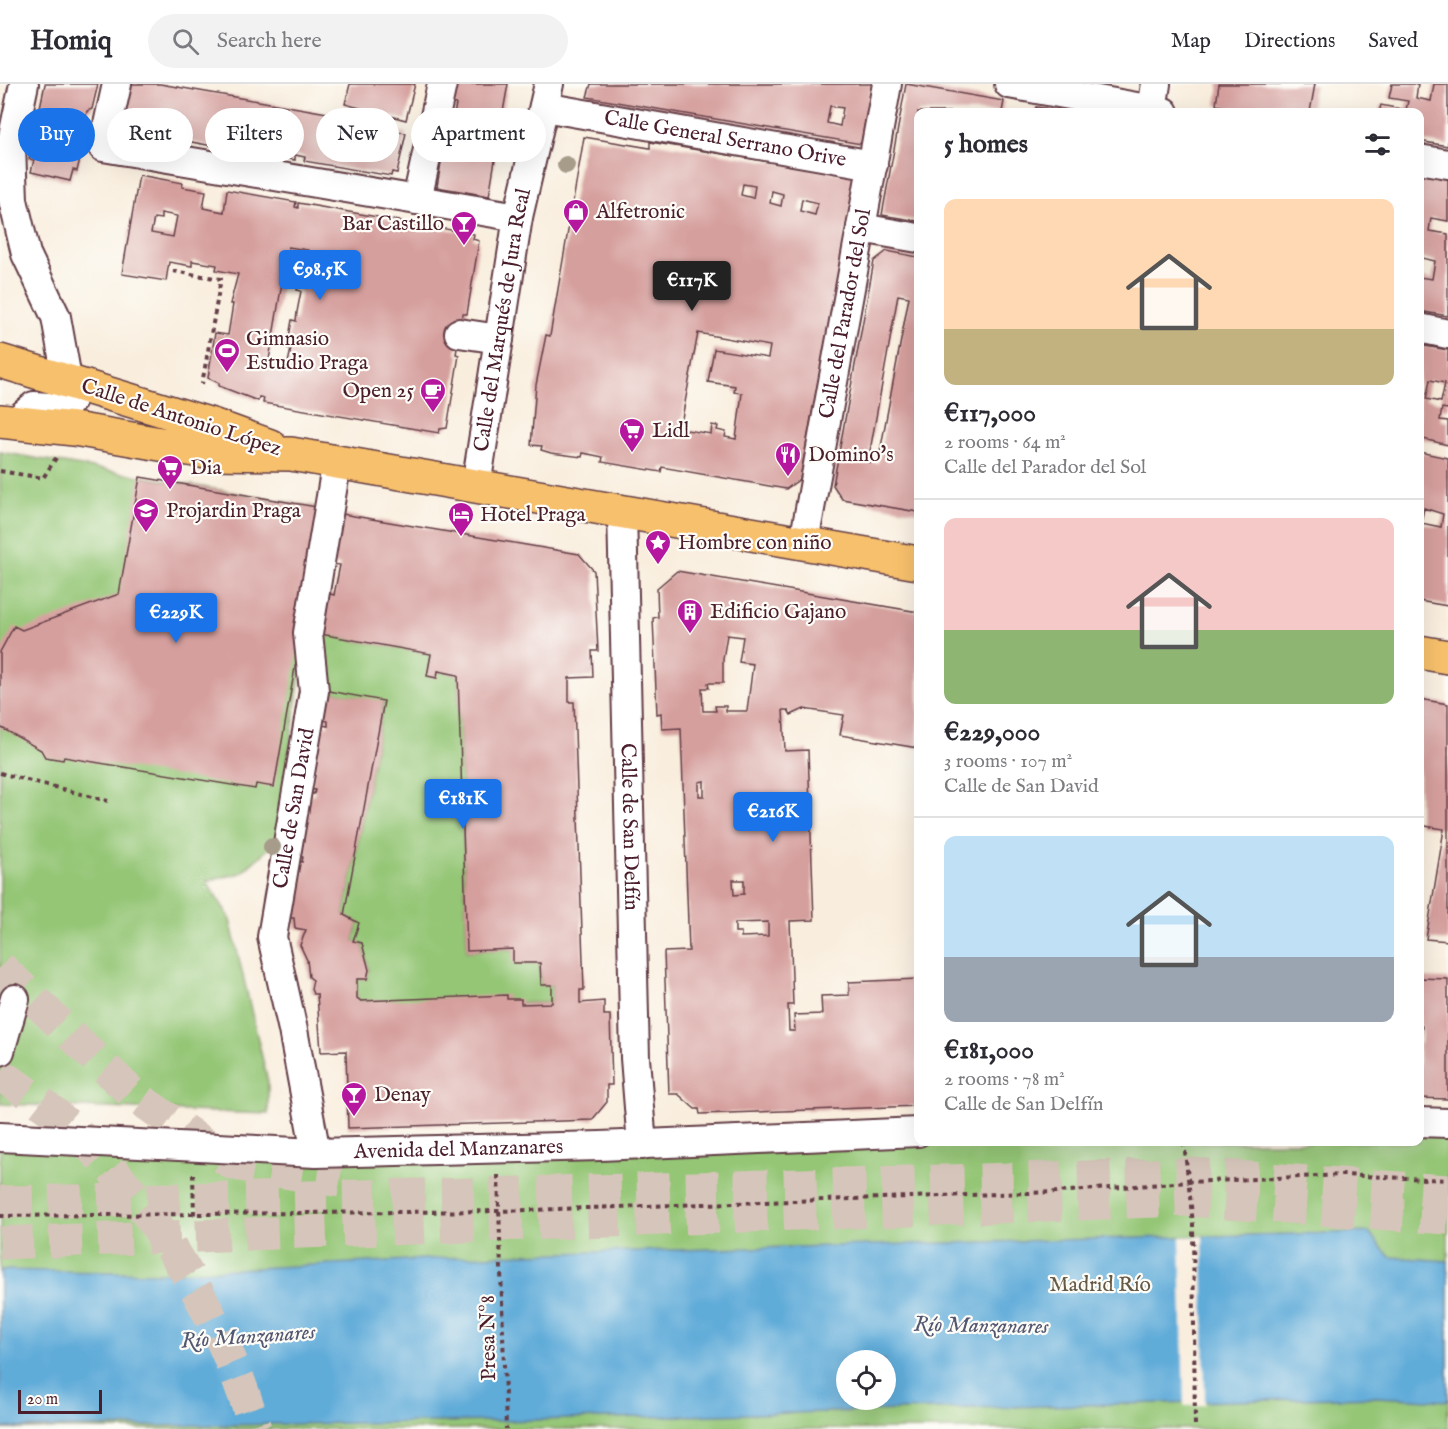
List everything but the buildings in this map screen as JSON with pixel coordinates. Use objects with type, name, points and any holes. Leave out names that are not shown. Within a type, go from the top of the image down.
[{"type":"main road","name":"Calle de Antonio López","points":[[0,361],[212,424],[291,454]]},
{"type":"main road","name":"Calle de Antonio López","points":[[7,421],[74,429],[212,453],[291,454],[337,461],[914,562]]},
{"type":"main road","points":[[1424,653],[1448,657]]},
{"type":"street","points":[[24,84],[11,146],[13,200],[26,254],[56,317],[70,382]]},
{"type":"street","points":[[117,84],[103,147],[518,217]]},
{"type":"street","points":[[417,200],[442,84]]},
{"type":"street","name":"Calle del Parador del Sol","points":[[804,542],[887,84]]},
{"type":"street","points":[[1009,84],[1157,102]]},
{"type":"street","name":"Calle General Serrano Orive","points":[[547,96],[873,165]]},
{"type":"street","name":"Calle del Marqués de Jura Real","points":[[476,486],[518,217],[547,96]]},
{"type":"street","points":[[1424,160],[1448,164]]},
{"type":"street","points":[[861,228],[914,237]]},
{"type":"street","points":[[1424,329],[1448,333]]},
{"type":"street","points":[[459,333],[499,339]]},
{"type":"street","name":"Calle de Antonio López","points":[[7,421],[34,406],[62,408],[71,401],[70,382]]},
{"type":"street","name":"Calle de San David","points":[[316,1153],[293,1030],[272,938],[314,692],[308,633],[337,461]]},
{"type":"street","name":"Calle de San Delfín","points":[[621,511],[635,1058],[642,1145]]},
{"type":"street","points":[[0,1051],[15,999]]},
{"type":"street","points":[[1424,1122],[1448,1123]]},
{"type":"street","name":"Avenida del Manzanares","points":[[0,1137],[316,1153],[642,1145],[914,1132]]},
{"type":"path","points":[[173,271],[221,279],[202,384]]},
{"type":"path","points":[[0,471],[43,478],[56,458]]},
{"type":"path","points":[[0,773],[108,801]]},
{"type":"path","points":[[1184,1146],[1192,1224],[1195,1429]]},
{"type":"path","points":[[0,1215],[500,1211],[1057,1192],[1188,1182],[1342,1175],[1448,1180]]},
{"type":"path","name":"Presa Nº8","points":[[501,1246],[506,1429]]},
{"type":"green space","points":[[0,452],[323,508],[277,841],[241,873],[206,881],[229,916],[268,1082],[268,1114],[0,1104]]},
{"type":"green space","points":[[320,634],[431,654],[427,676],[437,677],[438,671],[458,675],[467,951],[513,949],[514,963],[540,963],[541,985],[552,985],[552,1003],[361,1001],[357,998],[357,979],[367,979],[369,970],[362,943],[353,941],[359,923],[344,915],[384,702],[334,692]]},
{"type":"green space","name":"Madrid Río","points":[[1424,1136],[1448,1136],[1448,1429],[0,1429],[0,1145],[801,1147],[914,1143],[914,1146],[1424,1146]]},
{"type":"water","name":"Río Manzanares","points":[[1368,1232],[1390,1257],[1448,1261],[1448,1401],[1376,1397],[500,1421],[0,1428],[0,1270],[159,1273],[521,1254]]},
{"type":"pier","points":[[1203,1236],[1205,1405],[1184,1406],[1180,1237]]},
{"type":"tunnel","points":[[0,967],[135,1096],[233,1164],[340,1181]]},
{"type":"tunnel","points":[[0,1075],[44,1105],[85,1141],[123,1183],[158,1229],[189,1277],[216,1328],[238,1379],[255,1429]]},
{"type":"tunnel","points":[[0,1202],[485,1194],[1190,1174],[1448,1191]]},
{"type":"tunnel","points":[[0,1243],[1185,1200],[1448,1218]]},
{"type":"place","name":"Alfetronic","points":[[576,235]]},
{"type":"place","name":"Bar Castillo","points":[[464,247]]},
{"type":"place","name":"Gimnasio Estudio Praga","points":[[227,374]]},
{"type":"place","name":"Open 25","points":[[433,414]]},
{"type":"place","name":"Lidl","points":[[632,454]]},
{"type":"place","name":"Domino's","points":[[788,478]]},
{"type":"place","name":"Dia","points":[[170,491]]},
{"type":"place","name":"Projardin Praga","points":[[146,534]]},
{"type":"place","name":"Hotel Praga","points":[[461,538]]},
{"type":"place","name":"Hombre con niño","points":[[658,566]]},
{"type":"place","name":"Edificio Gajano","points":[[690,635]]},
{"type":"place","name":"Denay","points":[[354,1118]]}]
